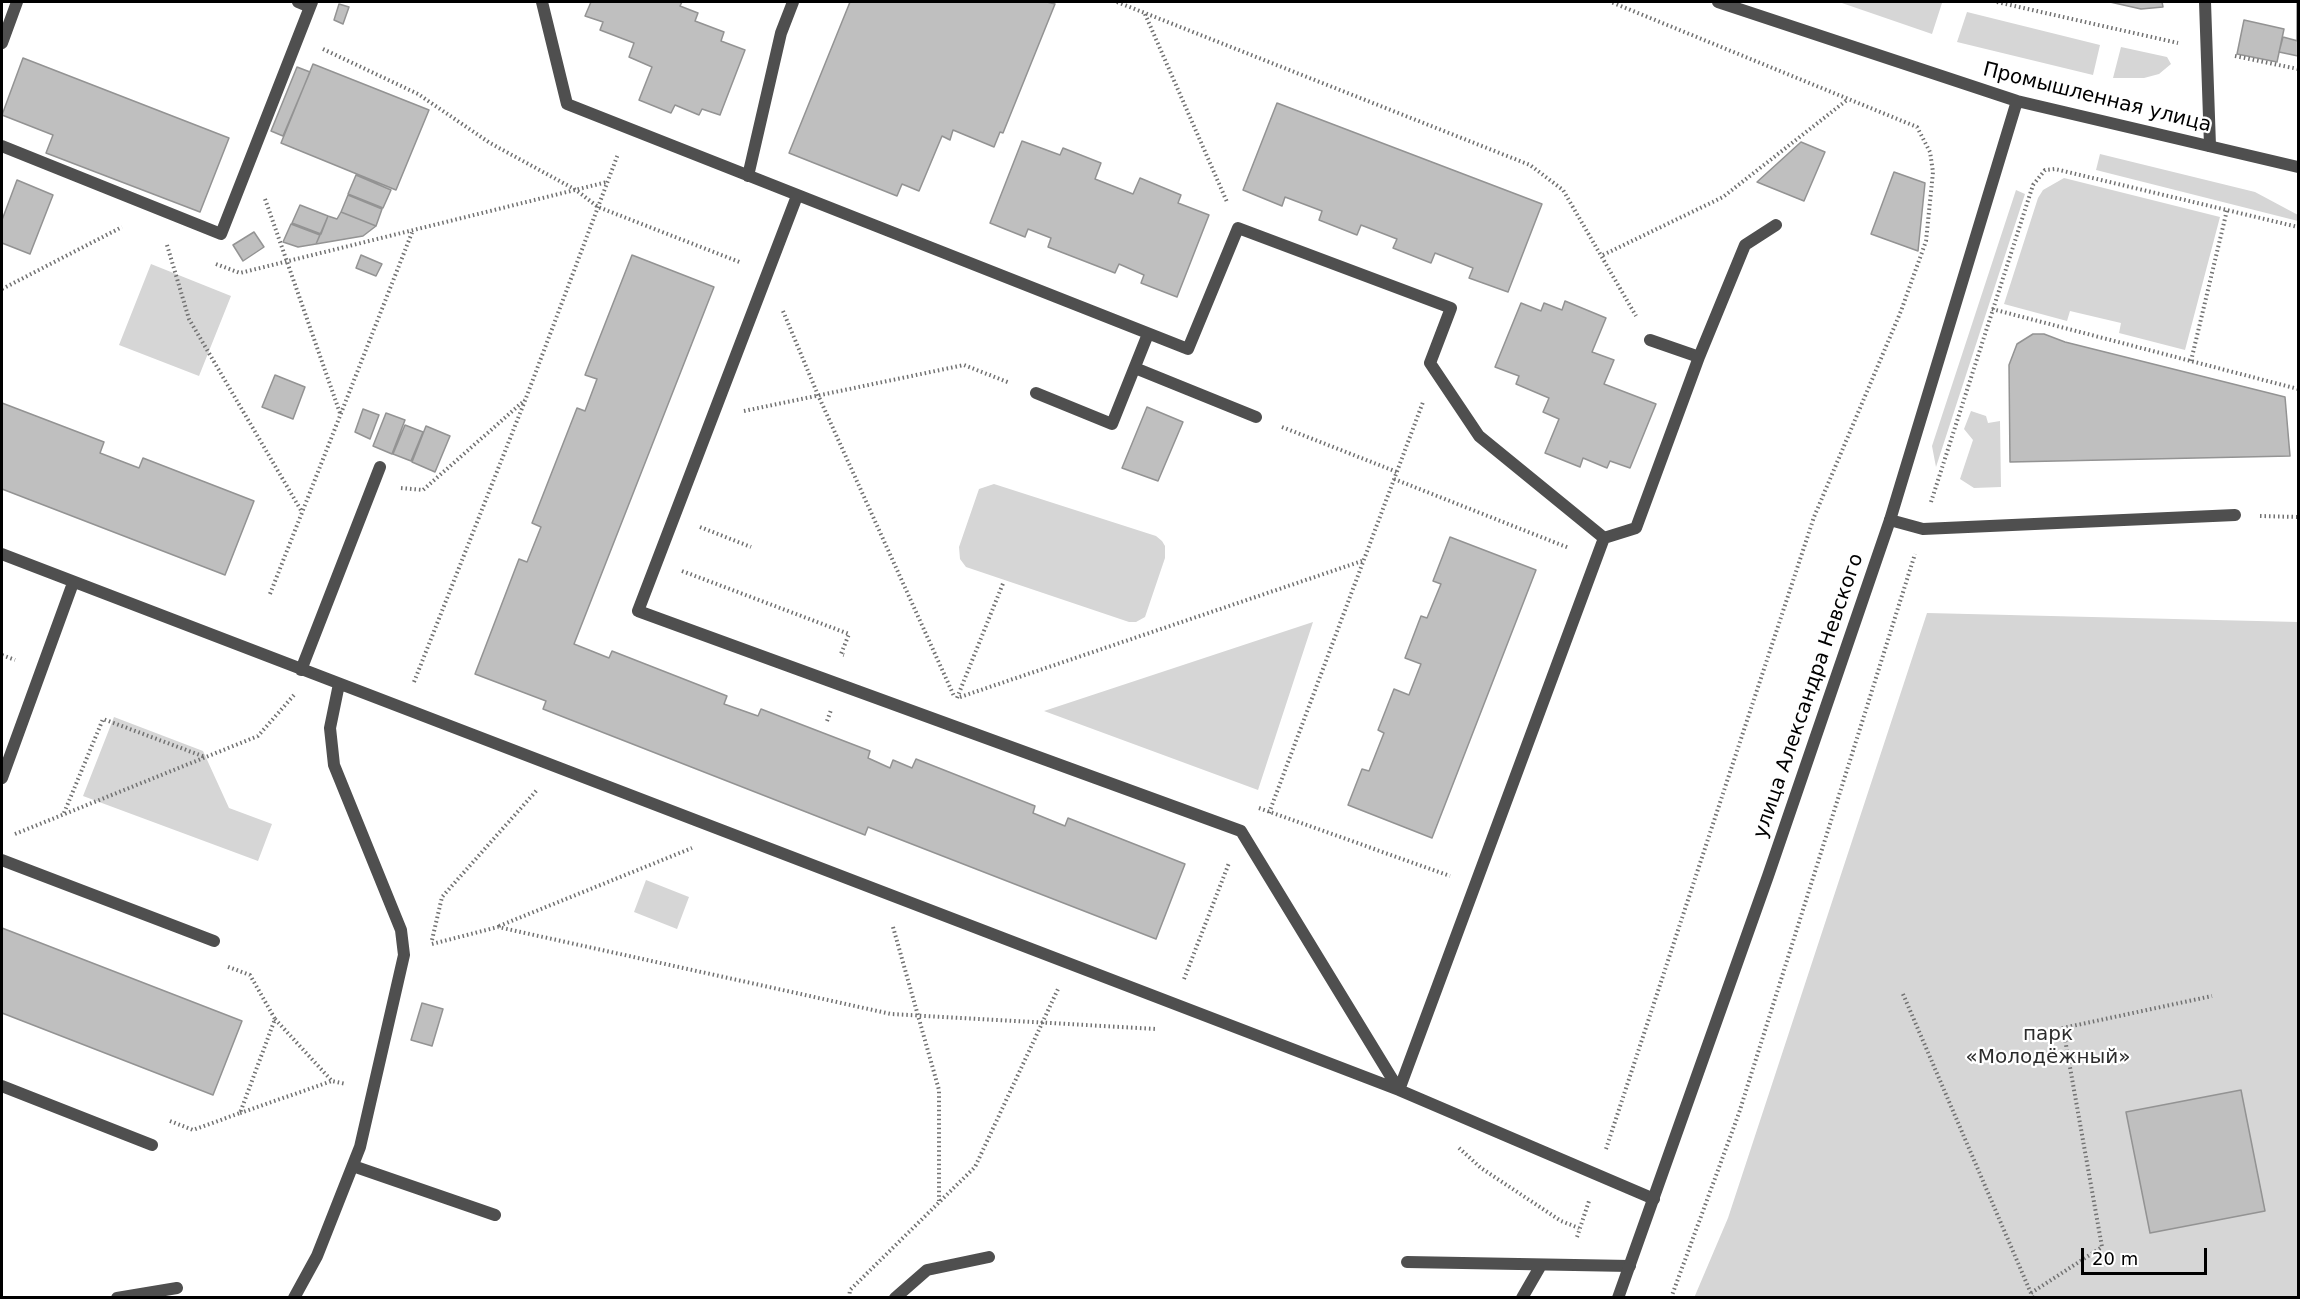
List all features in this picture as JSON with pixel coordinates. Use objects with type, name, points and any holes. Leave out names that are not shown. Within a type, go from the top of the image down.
[{"type":"street","points":[[2,43],[17,2]]},
{"type":"street","points":[[2,146],[220,234],[311,4],[298,2]]},
{"type":"street","points":[[542,2],[567,104],[1188,349],[1238,228],[1451,308],[1430,363],[1435,371],[1479,436],[1604,538]]},
{"type":"street","points":[[748,176],[781,33],[793,2]]},
{"type":"street","name":"Промышленная улица","points":[[1718,2],[2017,101],[2298,167]]},
{"type":"street","points":[[2205,2],[2210,146]]},
{"type":"street","name":"улица Александра Невского","points":[[1618,1298],[1890,520],[2017,101]]},
{"type":"street","points":[[797,196],[638,611],[1241,831],[1399,1090]]},
{"type":"street","points":[[1604,538],[1636,528],[1699,357],[1745,245],[1776,225]]},
{"type":"street","points":[[1036,393],[1112,424],[1148,334]]},
{"type":"street","points":[[1650,340],[1699,357]]},
{"type":"street","points":[[1135,368],[1256,417]]},
{"type":"street","points":[[307,672],[380,467]]},
{"type":"street","points":[[1890,520],[1923,529],[2235,516]]},
{"type":"street","points":[[1399,1090],[1473,885],[1604,538]]},
{"type":"street","points":[[2,554],[1399,1090],[1654,1199]]},
{"type":"street","points":[[2,778],[73,583]]},
{"type":"street","points":[[294,1298],[317,1256],[363,1136],[404,955],[401,930],[334,765],[330,728],[339,684]]},
{"type":"street","points":[[2,860],[214,941]]},
{"type":"street","points":[[2,1086],[152,1145]]},
{"type":"street","points":[[353,1166],[495,1215]]},
{"type":"street","points":[[895,1298],[927,1270],[989,1257]]},
{"type":"street","points":[[1407,1262],[1630,1266]]},
{"type":"street","points":[[1522,1298],[1541,1264]]},
{"type":"street","points":[[117,1298],[177,1288]]},
{"type":"path","points":[[1117,2],[1530,165],[1563,190],[1603,255],[1650,340]]},
{"type":"path","points":[[1597,1175],[1814,517],[1901,311],[1926,241],[1933,172],[1930,152],[1917,127],[1611,2]]},
{"type":"path","points":[[1997,2],[2298,69]]},
{"type":"path","points":[[1144,13],[1238,228]]},
{"type":"path","points":[[297,38],[418,94],[490,143],[576,190],[598,207],[743,263]]},
{"type":"path","points":[[1603,255],[1723,197],[1848,99]]},
{"type":"path","points":[[403,709],[526,398],[628,128]]},
{"type":"path","points":[[250,158],[340,414]]},
{"type":"path","points":[[1671,1298],[1739,1113],[2033,185],[2045,170],[2055,170],[2298,227]]},
{"type":"path","points":[[209,261],[240,273],[607,182]]},
{"type":"path","points":[[2191,361],[2227,210]]},
{"type":"path","points":[[2,290],[120,226],[129,230]]},
{"type":"path","points":[[270,594],[413,230]]},
{"type":"path","points":[[158,241],[177,249]]},
{"type":"path","points":[[167,245],[189,319],[302,512]]},
{"type":"path","points":[[767,273],[818,395],[955,698]]},
{"type":"path","points":[[1992,309],[2298,388]]},
{"type":"path","points":[[711,418],[964,364],[1036,393]]},
{"type":"path","points":[[1174,1004],[1241,831],[1271,812],[1362,561],[1435,371]]},
{"type":"path","points":[[374,482],[423,490],[526,398]]},
{"type":"path","points":[[1256,417],[1397,472]]},
{"type":"path","points":[[1394,479],[1596,558]]},
{"type":"path","points":[[2235,516],[2298,517]]},
{"type":"path","points":[[674,517],[751,547]]},
{"type":"path","points":[[955,698],[1362,561]]},
{"type":"path","points":[[657,562],[849,634],[841,654],[852,658]]},
{"type":"path","points":[[955,698],[1004,581]]},
{"type":"path","points":[[12,835],[258,736],[307,672]]},
{"type":"path","points":[[944,693],[968,702]]},
{"type":"path","points":[[64,814],[103,719],[205,757]]},
{"type":"path","points":[[428,955],[442,897],[535,795],[546,764]]},
{"type":"path","points":[[1249,804],[1473,885]]},
{"type":"path","points":[[431,944],[498,927],[729,834]]},
{"type":"path","points":[[884,892],[939,1090],[939,1202]]},
{"type":"path","points":[[498,927],[891,1014],[1161,1029]]},
{"type":"path","points":[[849,1298],[850,1290],[975,1167],[1070,964]]},
{"type":"path","points":[[250,975],[275,1019],[332,1081]]},
{"type":"path","points":[[1903,994],[2032,1295],[2102,1247],[2063,1028],[2212,996]]},
{"type":"path","points":[[240,1113],[275,1019]]},
{"type":"path","points":[[193,1130],[332,1081],[348,1085]]},
{"type":"green space","points":[[1839,2],[1937,2],[1942,3],[1932,34]]},
{"type":"green space","points":[[1967,12],[2100,45],[2093,75],[1957,42]]},
{"type":"green space","points":[[2121,47],[2167,57],[2171,64],[2159,74],[2144,78],[2113,78]]},
{"type":"green space","points":[[2100,154],[2255,192],[2298,215],[2298,221],[2096,170]]},
{"type":"green space","points":[[2064,178],[2220,217],[2185,350],[2119,333],[2121,323],[2070,311],[2067,321],[2004,304],[2038,198],[2043,190]]},
{"type":"green space","points":[[2016,190],[2025,194],[1936,467],[1932,446]]},
{"type":"green space","points":[[151,264],[231,296],[199,376],[119,345]]},
{"type":"green space","points":[[1971,411],[1986,416],[1988,423],[2000,421],[2001,487],[1974,488],[1960,479],[1973,440],[1964,429]]},
{"type":"green space","points":[[994,484],[1156,536],[1162,541],[1165,546],[1165,558],[1145,617],[1136,622],[1129,622],[966,567],[960,559],[959,547],[979,489]]},
{"type":"green space","name":"парк «Молодёжный»","points":[[1927,613],[2298,622],[2298,1297],[1694,1298],[1728,1218]]},
{"type":"green space","points":[[1313,622],[1258,790],[1044,711]]},
{"type":"green space","points":[[114,717],[203,751],[229,808],[272,824],[258,861],[83,796]]},
{"type":"green space","points":[[646,880],[689,897],[677,929],[634,912]]},
{"type":"building","points":[[591,2],[682,2],[680,6],[698,13],[695,21],[724,32],[721,41],[745,50],[720,115],[702,109],[699,115],[675,105],[671,113],[639,100],[652,67],[629,57],[634,43],[600,30],[603,22],[585,16]]},
{"type":"building","points":[[850,2],[1047,2],[1055,4],[1003,133],[1000,132],[994,147],[953,130],[950,140],[942,136],[919,191],[902,184],[897,196],[789,153]]},
{"type":"building","points":[[2110,2],[2162,2],[2163,7],[2141,9]]},
{"type":"building","points":[[2298,2],[2298,41],[2297,41]]},
{"type":"building","points":[[339,4],[349,7],[343,24],[334,20]]},
{"type":"building","points":[[2244,20],[2284,29],[2277,62],[2237,54]]},
{"type":"building","points":[[2283,37],[2298,41],[2298,56],[2279,52]]},
{"type":"building","points":[[23,58],[229,138],[200,212],[46,153],[53,135],[2,115]]},
{"type":"building","points":[[313,64],[429,110],[396,190],[281,143]]},
{"type":"building","points":[[297,67],[310,72],[283,136],[271,131]]},
{"type":"building","points":[[1277,103],[1542,204],[1508,292],[1469,278],[1473,268],[1435,253],[1431,263],[1393,248],[1397,239],[1361,225],[1357,235],[1319,220],[1322,211],[1285,197],[1282,206],[1243,190]]},
{"type":"building","points":[[1022,141],[1060,155],[1063,148],[1101,163],[1095,179],[1133,194],[1140,178],[1181,195],[1178,203],[1209,215],[1177,297],[1141,283],[1144,275],[1119,264],[1115,273],[1048,247],[1051,238],[1028,229],[1025,237],[990,223]]},
{"type":"building","points":[[1801,142],[1825,152],[1804,201],[1757,182]]},
{"type":"building","points":[[1894,172],[1925,183],[1918,251],[1871,234]]},
{"type":"building","points":[[356,175],[391,190],[383,208],[348,194]]},
{"type":"building","points":[[17,180],[53,195],[30,254],[2,243],[2,220]]},
{"type":"building","points":[[348,195],[382,209],[376,226],[341,212]]},
{"type":"building","points":[[300,205],[328,216],[321,234],[292,223]]},
{"type":"building","points":[[341,212],[376,226],[363,236],[316,244],[328,216],[337,219]]},
{"type":"building","points":[[291,224],[320,235],[316,244],[298,247],[283,242]]},
{"type":"building","points":[[254,232],[264,247],[243,261],[233,245]]},
{"type":"building","points":[[361,255],[382,264],[376,276],[356,268]]},
{"type":"building","points":[[632,255],[714,287],[574,644],[609,658],[612,651],[727,696],[724,704],[758,716],[761,709],[870,751],[868,758],[890,768],[893,760],[912,768],[916,759],[1035,806],[1033,813],[1065,826],[1068,818],[1185,864],[1156,939],[868,827],[865,835],[543,709],[546,701],[475,674],[519,559],[527,562],[541,527],[532,523],[577,408],[585,411],[597,379],[585,375]]},
{"type":"building","points":[[1565,301],[1606,318],[1592,352],[1614,360],[1604,384],[1656,404],[1630,468],[1610,461],[1607,468],[1583,458],[1580,467],[1545,453],[1559,419],[1543,412],[1549,398],[1516,384],[1519,376],[1495,367],[1521,303],[1541,311],[1544,303],[1562,310]]},
{"type":"building","points":[[2033,334],[2044,334],[2065,342],[2285,397],[2290,456],[2010,462],[2009,365],[2017,344]]},
{"type":"building","points":[[275,375],[305,387],[293,419],[262,407]]},
{"type":"building","points":[[2,403],[104,442],[100,453],[139,468],[143,458],[254,501],[225,575],[2,489]]},
{"type":"building","points":[[1147,407],[1183,422],[1158,481],[1122,468]]},
{"type":"building","points":[[363,409],[379,415],[370,439],[355,432]]},
{"type":"building","points":[[386,413],[405,420],[392,454],[373,446]]},
{"type":"building","points":[[405,425],[423,432],[411,461],[393,454]]},
{"type":"building","points":[[426,426],[450,436],[435,472],[412,462]]},
{"type":"building","points":[[1450,537],[1536,570],[1432,838],[1348,805],[1362,769],[1369,771],[1384,733],[1378,730],[1394,689],[1409,695],[1421,664],[1405,658],[1421,616],[1427,618],[1441,584],[1433,581]]},
{"type":"building","points":[[2,928],[242,1021],[213,1095],[2,1013]]},
{"type":"building","points":[[422,1003],[443,1009],[432,1046],[411,1040]]},
{"type":"building","points":[[2241,1090],[2265,1211],[2150,1233],[2126,1112]]}]
